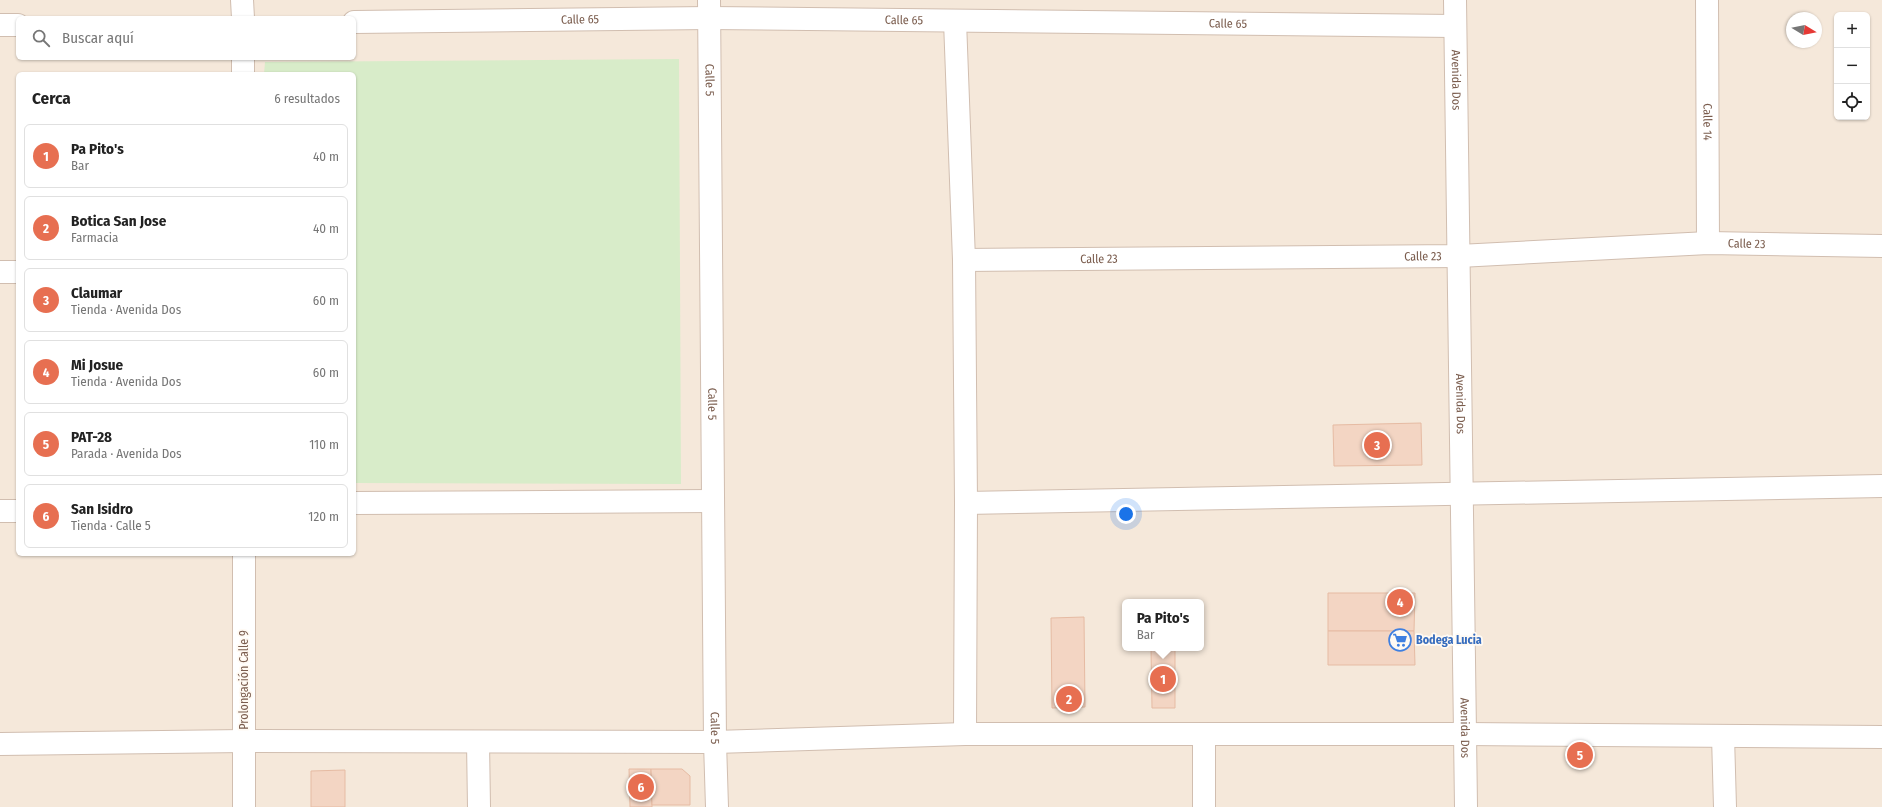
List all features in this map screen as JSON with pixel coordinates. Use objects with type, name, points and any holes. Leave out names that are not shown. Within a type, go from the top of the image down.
[{"type":"street","points":[[242,0],[243,16]]},
{"type":"street","name":"Avenida Dos","points":[[1455,0],[1454,26],[1459,256],[1466,807]]},
{"type":"street","name":"Calle 14","points":[[1707,0],[1708,244]]},
{"type":"street","name":"Calle 65","points":[[356,22],[709,9],[955,21],[1454,26]]},
{"type":"street","name":"Calle 5","points":[[709,9],[715,742],[717,807]]},
{"type":"street","points":[[955,21],[964,260],[966,503],[965,734]]},
{"type":"street","points":[[0,25],[16,25]]},
{"type":"street","points":[[243,60],[243,72]]},
{"type":"street","name":"Calle 23","points":[[964,260],[1459,256],[1708,244],[1882,246]]},
{"type":"street","points":[[0,272],[16,272]]},
{"type":"street","points":[[966,503],[1462,495],[1882,486]]},
{"type":"street","points":[[356,504],[713,501]]},
{"type":"street","points":[[0,511],[16,511]]},
{"type":"street","name":"Prolongación Calle 9","points":[[244,556],[244,807]]},
{"type":"street","points":[[0,744],[244,741],[715,742],[965,734],[1465,734],[1882,737]]},
{"type":"street","points":[[1204,734],[1204,807]]},
{"type":"street","points":[[1723,736],[1725,807]]},
{"type":"street","points":[[478,742],[479,807]]},
{"type":"shaded area","points":[[0,0],[1882,0],[1882,807],[0,807]]},
{"type":"green space","points":[[679,59],[681,484],[356,483],[356,72],[264,72],[265,62]]},
{"type":"building","points":[[1421,423],[1422,465],[1334,466],[1333,425]]},
{"type":"building","points":[[1328,593],[1415,593],[1414,631],[1328,631]]},
{"type":"building","points":[[1084,617],[1085,707],[1052,708],[1051,618]]},
{"type":"building","points":[[1328,631],[1414,631],[1415,665],[1328,665]]},
{"type":"building","points":[[1151,651],[1175,651],[1175,708],[1152,708]]},
{"type":"building","points":[[629,769],[651,769],[652,807],[630,807]]},
{"type":"building","points":[[651,769],[682,769],[690,776],[690,805],[652,805]]},
{"type":"building","points":[[345,770],[345,807],[311,807],[311,771]]},
{"type":"place","name":"Claumar","points":[[1377,445]]},
{"type":"place","name":"Mi Josue","points":[[1400,602]]},
{"type":"place","name":"Bodega Lucia","points":[[1400,640]]},
{"type":"place","name":"Pa Pito's","points":[[1163,679]]},
{"type":"place","name":"Botica San Jose","points":[[1069,699]]},
{"type":"place","name":"PAT-28","points":[[1580,755]]},
{"type":"place","name":"San Isidro","points":[[641,787]]}]
